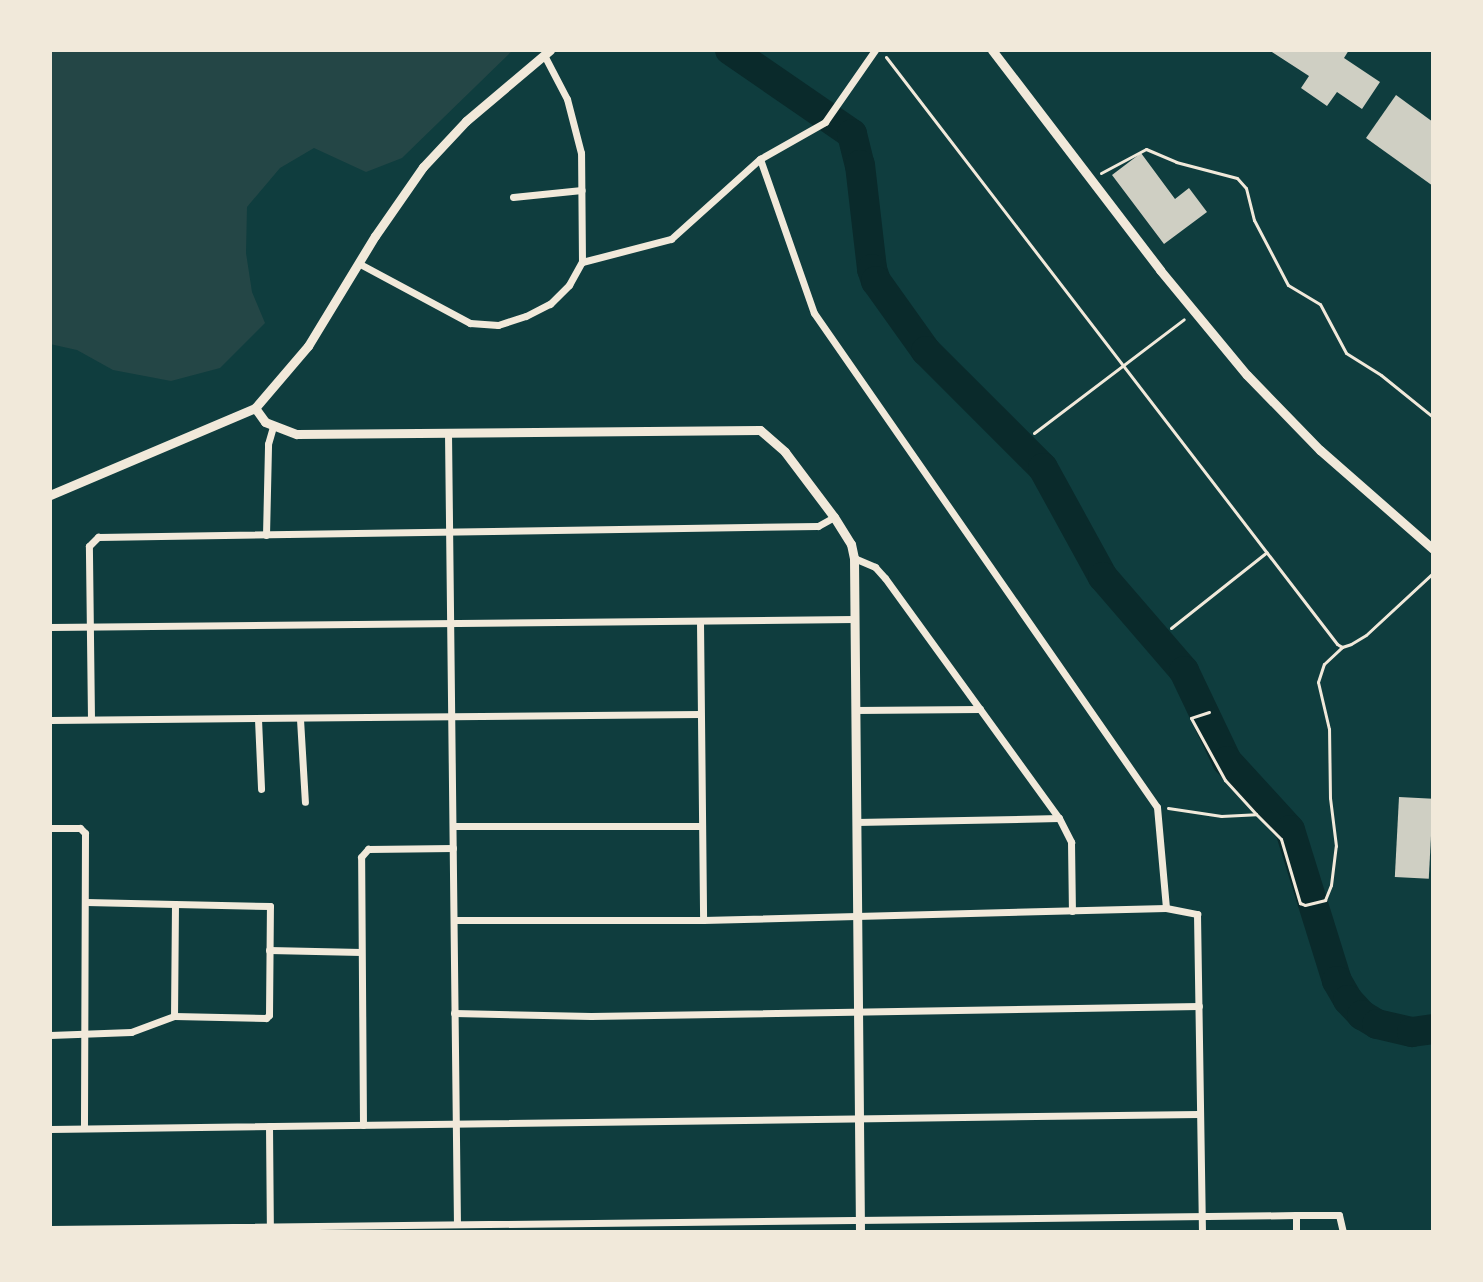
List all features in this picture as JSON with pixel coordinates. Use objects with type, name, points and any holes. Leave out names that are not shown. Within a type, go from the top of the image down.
[{"type":"street","points":[[582,262],[671,239],[760,159],[825,122],[878,50]]},
{"type":"street","points":[[992,50],[1193,312],[1299,430],[1433,549]]},
{"type":"street","points":[[50,495],[255,408],[290,371],[375,236],[423,167],[466,121],[547,52],[567,99],[581,153],[582,262],[569,285],[550,304],[498,325],[470,323],[360,264]]},
{"type":"street","points":[[760,159],[814,313],[1157,807],[1166,908]]},
{"type":"street","points":[[513,197],[582,190]]},
{"type":"street","points":[[255,408],[273,427],[297,434],[760,430],[785,452],[834,517],[849,539],[854,558],[860,1232]]},
{"type":"street","points":[[266,535],[268,444],[273,427]]},
{"type":"street","points":[[448,433],[457,1224]]},
{"type":"street","points":[[91,719],[89,546],[98,537],[818,526],[834,517]]},
{"type":"street","points":[[854,558],[875,567],[885,578],[1059,818],[1071,842],[1072,911]]},
{"type":"street","points":[[50,627],[854,619]]},
{"type":"street","points":[[700,622],[703,920]]},
{"type":"street","points":[[855,710],[980,709]]},
{"type":"street","points":[[50,720],[700,714]]},
{"type":"street","points":[[258,719],[261,789]]},
{"type":"street","points":[[300,719],[305,802]]},
{"type":"street","points":[[856,822],[1059,818]]},
{"type":"street","points":[[454,826],[702,826]]},
{"type":"street","points":[[50,828],[80,828],[85,833],[84,1128]]},
{"type":"street","points":[[363,1125],[361,857],[368,849],[453,848]]},
{"type":"street","points":[[50,1035],[131,1032],[174,1016],[266,1018],[271,909],[266,903],[86,902]]},
{"type":"street","points":[[174,1016],[175,904]]},
{"type":"street","points":[[454,920],[703,920],[1166,908],[1197,914],[1202,1232]]},
{"type":"street","points":[[269,950],[361,952]]},
{"type":"street","points":[[454,1013],[591,1016],[858,1009],[1199,1006]]},
{"type":"street","points":[[50,1129],[857,1121],[1199,1114]]},
{"type":"street","points":[[269,1126],[270,1228]]},
{"type":"street","points":[[1296,1215],[1296,1232]]},
{"type":"street","points":[[50,1229],[369,1228],[457,1224],[1339,1215],[1343,1232]]},
{"type":"street","points":[[607,1222],[607,1232]]},
{"type":"path","points":[[878,50],[1342,647]]},
{"type":"path","points":[[1091,180],[1146,149],[1176,162],[1237,178],[1246,188],[1254,220],[1288,285],[1320,304],[1346,353],[1381,375],[1433,417]]},
{"type":"path","points":[[1034,433],[1193,312]]},
{"type":"path","points":[[1171,628],[1267,552]]},
{"type":"path","points":[[1209,712],[1191,718],[1225,780],[1281,839],[1300,903],[1321,902],[1331,885],[1336,846],[1330,798],[1329,729],[1318,682],[1324,664],[1342,647],[1366,635],[1433,573]]},
{"type":"path","points":[[1157,807],[1221,816],[1256,814]]},
{"type":"shaded area","points":[[50,50],[513,50],[402,158],[366,172],[314,148],[280,168],[247,207],[246,253],[252,292],[265,323],[220,368],[171,381],[113,370],[77,350],[50,344]]},
{"type":"building","points":[[1269,50],[1349,50],[1344,58],[1380,82],[1362,109],[1337,92],[1327,106],[1301,88],[1309,76]]},
{"type":"building","points":[[1396,95],[1433,122],[1433,186],[1366,138]]},
{"type":"building","points":[[1141,153],[1175,199],[1189,188],[1207,212],[1164,244],[1112,175]]},
{"type":"building","points":[[1399,797],[1433,799],[1429,879],[1395,877]]},
{"type":"waterway","points":[[730,50],[852,134],[860,165],[876,281],[926,351],[1043,468],[1103,577],[1184,671],[1227,761],[1290,830],[1337,981],[1348,1000],[1362,1015],[1377,1024],[1412,1032],[1433,1029]]}]
